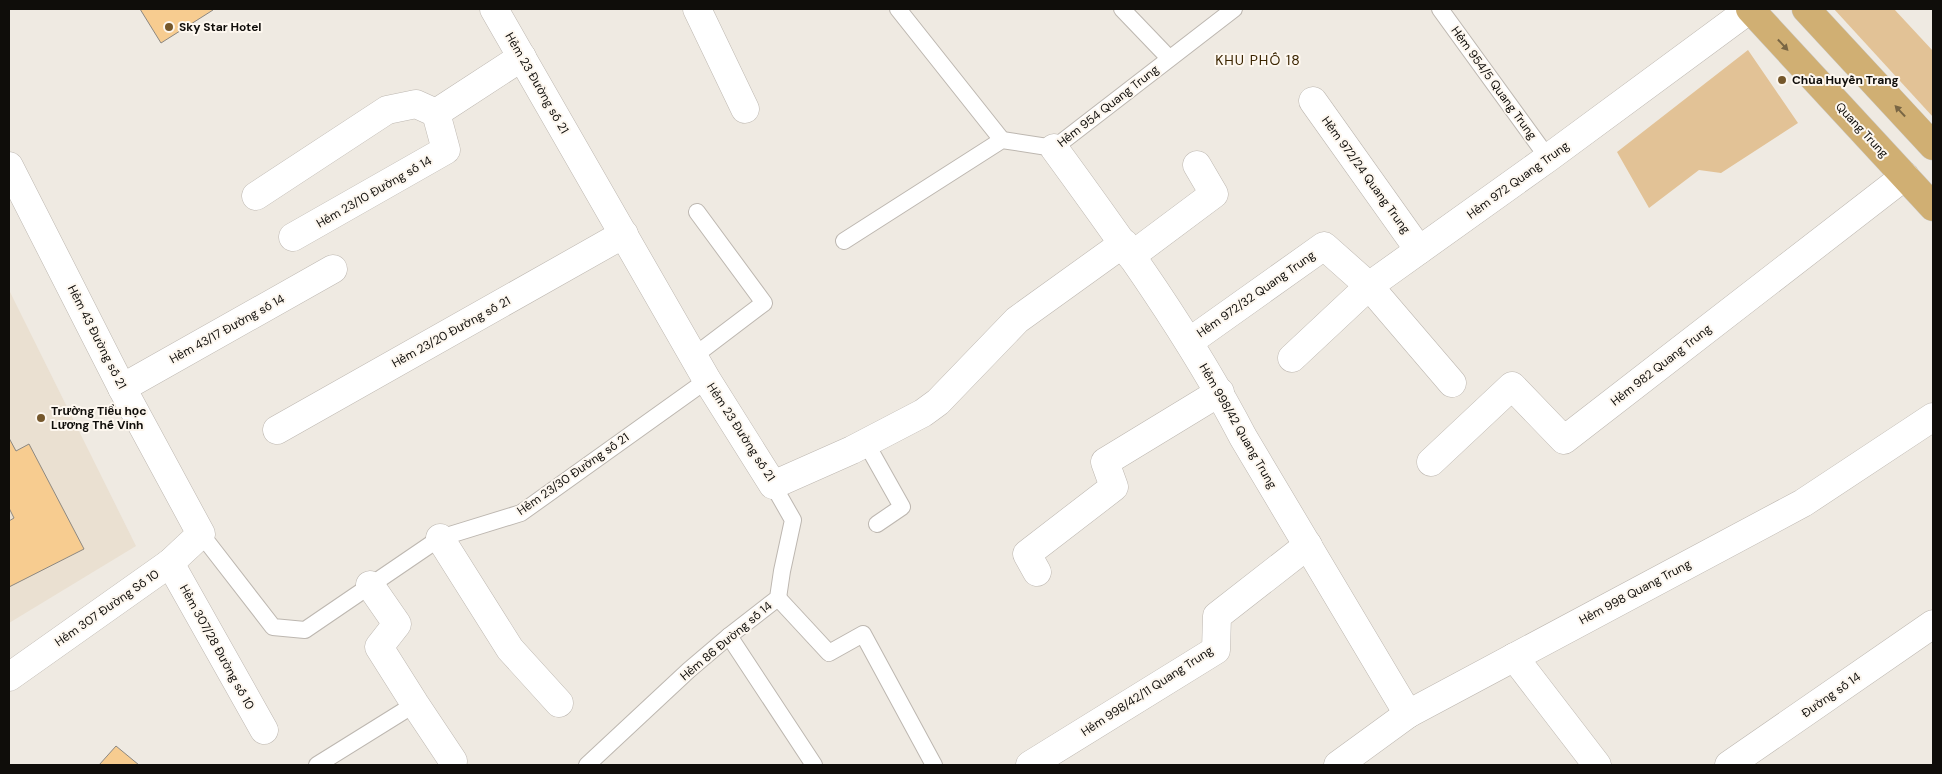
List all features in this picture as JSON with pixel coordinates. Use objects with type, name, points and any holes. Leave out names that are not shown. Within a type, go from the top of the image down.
[{"type":"main road","name":"Quang Trung","points":[[1750,9],[1933,207]]},
{"type":"main road","points":[[1806,9],[1933,146]]},
{"type":"street","name":"Hẻm 23 Đường số 21","points":[[494,9],[707,380],[772,485],[866,443],[923,413],[938,402],[1017,320],[1214,194],[1197,165]]},
{"type":"street","points":[[697,9],[745,109]]},
{"type":"street","name":"Hẻm 972 Quang Trung","points":[[1292,358],[1369,286],[1548,158],[1750,9]]},
{"type":"street","points":[[256,196],[387,110],[416,104],[436,113],[522,57]]},
{"type":"street","name":"Hẻm 972/24 Quang Trung","points":[[1313,101],[1419,250]]},
{"type":"street","name":"Hẻm 23/10 Đường số 14","points":[[293,237],[446,150],[436,113]]},
{"type":"street","name":"Hẻm 998/42 Quang Trung","points":[[1054,148],[1127,249],[1189,342],[1220,392],[1243,437],[1408,714]]},
{"type":"street","name":"Hẻm 43 Đường số 21","points":[[9,166],[122,388],[201,534]]},
{"type":"street","name":"Hẻm 982 Quang Trung","points":[[1431,462],[1512,386],[1564,440],[1905,176]]},
{"type":"street","name":"Hẻm 23/20 Đường số 21","points":[[277,430],[624,234]]},
{"type":"street","name":"Hẻm 972/32 Quang Trung","points":[[1189,342],[1324,246],[1369,286]]},
{"type":"street","name":"Hẻm 43/17 Đường số 14","points":[[122,388],[333,269]]},
{"type":"street","points":[[1369,286],[1452,383]]},
{"type":"street","points":[[1037,572],[1027,554],[1114,487],[1105,462],[1220,392]]},
{"type":"street","name":"Hẻm 998 Quang Trung","points":[[1338,765],[1408,714],[1803,503],[1933,417]]},
{"type":"street","name":"Hẻm 307 Đường Số 10","points":[[9,677],[170,563],[201,534]]},
{"type":"street","points":[[440,538],[510,649],[559,703]]},
{"type":"street","name":"Hẻm 998/42/11 Quang Trung","points":[[1030,765],[1216,650],[1218,616],[1308,545]]},
{"type":"street","name":"Hẻm 307/28 Đường số 10","points":[[170,563],[264,730]]},
{"type":"street","points":[[370,585],[397,624],[379,647],[453,761]]},
{"type":"street","name":"Đường số 14","points":[[1729,765],[1933,624]]},
{"type":"street","points":[[1514,657],[1597,765]]},
{"type":"lane","points":[[844,241],[1002,140],[898,9]]},
{"type":"lane","points":[[1122,9],[1169,58]]},
{"type":"lane","name":"Hẻm 954 Quang Trung","points":[[1002,140],[1054,148],[1234,9]]},
{"type":"lane","name":"Hẻm 954/5 Quang Trung","points":[[1440,9],[1548,158]]},
{"type":"lane","points":[[694,356],[764,304],[697,212]]},
{"type":"lane","name":"Hẻm 23/30 Đường số 21","points":[[305,630],[440,538],[521,513],[707,380]]},
{"type":"lane","points":[[866,443],[902,507],[877,524]]},
{"type":"lane","name":"Hẻm 86 Đường số 14","points":[[587,765],[689,670],[778,598],[792,520],[772,485]]},
{"type":"lane","name":"Hẻm 43 Đường số 21","points":[[201,534],[273,628],[305,630]]},
{"type":"lane","points":[[778,598],[829,653],[863,634],[934,765]]},
{"type":"lane","points":[[729,636],[814,765]]},
{"type":"lane","points":[[316,765],[415,704]]},
{"type":"shaded area","points":[[1834,9],[1894,9],[1933,51],[1933,117]]},
{"type":"shaded area","points":[[1748,50],[1798,123],[1721,173],[1699,170],[1649,208],[1617,152]]},
{"type":"shaded area","name":"Trường Tiểu học Lương Thế Vinh","points":[[9,290],[136,546],[9,623]]},
{"type":"building","name":"Sky Star Hotel","points":[[140,9],[212,9],[213,10],[161,43]]},
{"type":"building","points":[[9,438],[16,451],[29,444],[84,549],[9,587],[9,521],[14,518],[9,508]]},
{"type":"building","points":[[116,746],[139,765],[99,765]]},
{"type":"place","name":"Sky Star Hotel","points":[[169,27]]},
{"type":"place","name":"Chùa Huyền Trang","points":[[1782,80]]},
{"type":"place","name":"Trường Tiểu học Lương Thế Vinh","points":[[41,418]]},
{"type":"district","name":"KHU PHỐ 18","points":[[1258,60]]}]
